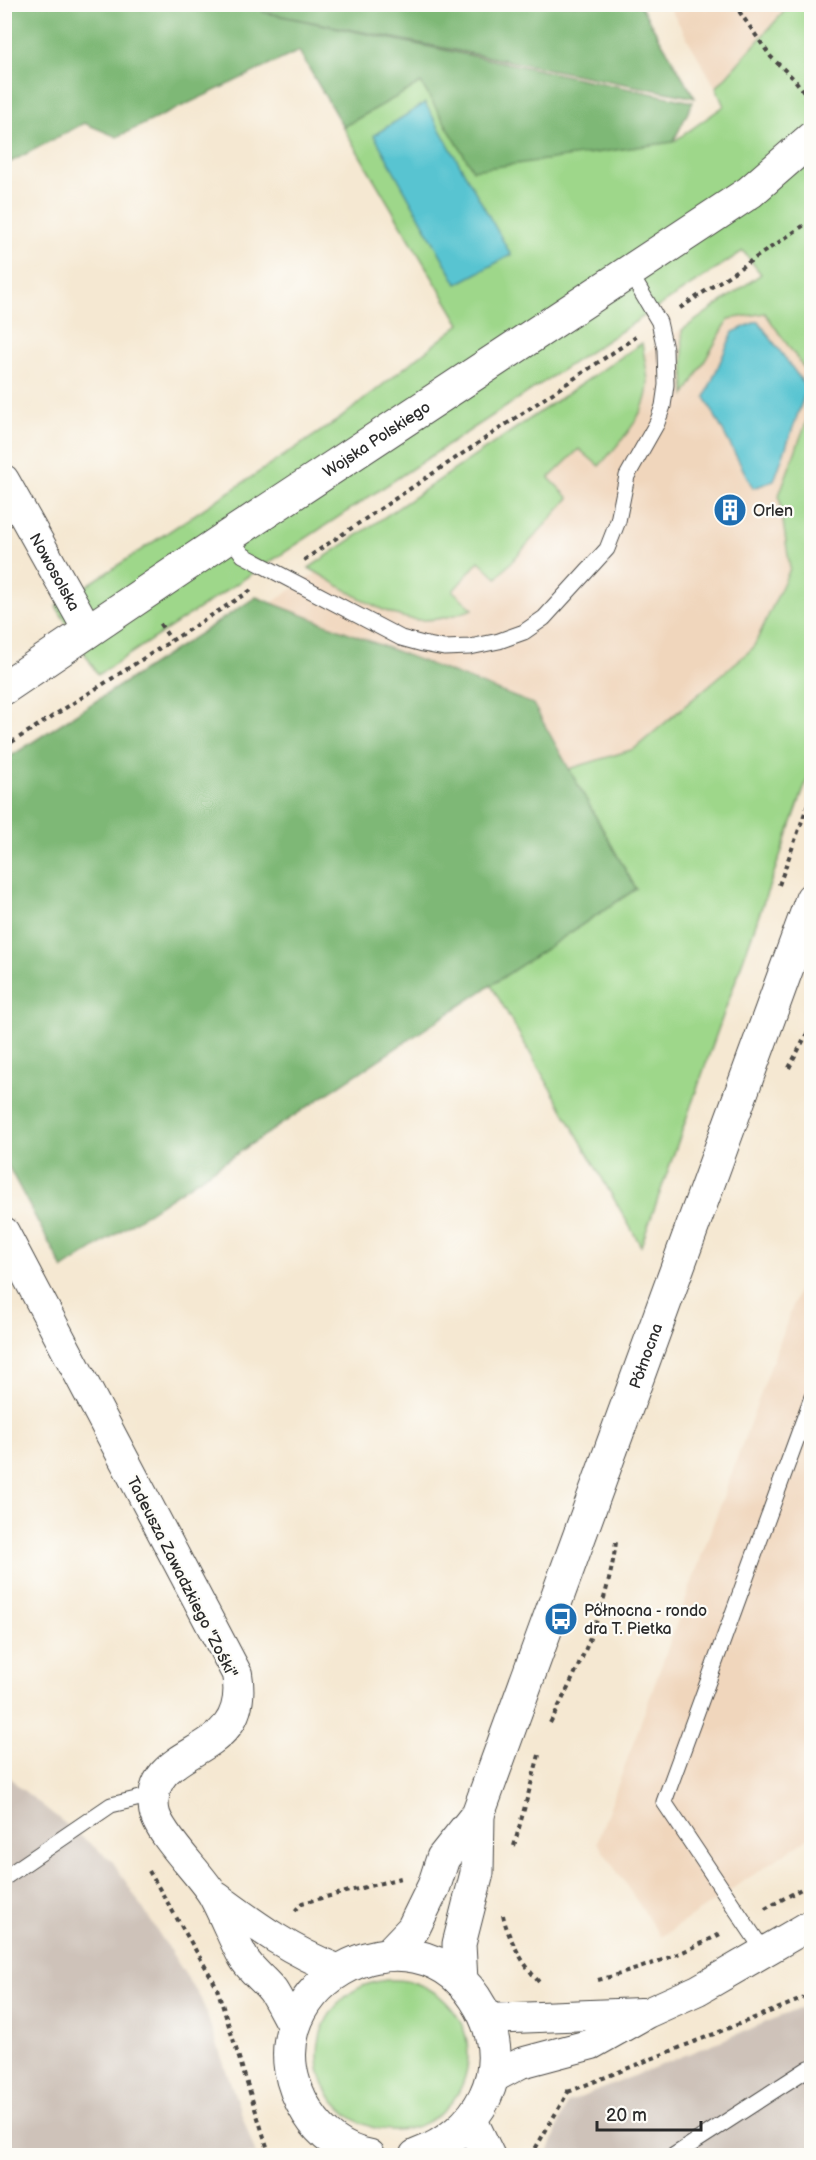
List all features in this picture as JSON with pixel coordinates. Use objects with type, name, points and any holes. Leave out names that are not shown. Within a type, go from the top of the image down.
[{"type":"street","name":"Wojska Polskiego","points":[[4,688],[229,536],[750,192],[812,138]]},
{"type":"street","name":"Wojska Polskiego","points":[[750,192],[812,164]]},
{"type":"street","name":"Nowosolska","points":[[4,480],[89,632]]},
{"type":"street","name":"Północna","points":[[478,1814],[812,899]]},
{"type":"street","name":"Tadeusza Zawadzkiego \"Zośki\"","points":[[4,1232],[237,1674],[240,1692],[238,1709],[227,1728],[166,1770],[157,1782],[153,1795]]},
{"type":"street","points":[[153,1795],[154,1812],[164,1830],[213,1894],[244,1959],[273,1991],[293,2027]]},
{"type":"street","points":[[389,1954],[413,1929],[434,1886],[443,1858],[478,1814]]},
{"type":"street","points":[[461,1981],[459,1944],[477,1874],[478,1814]]},
{"type":"street","points":[[213,1894],[306,1958],[337,1970]]},
{"type":"street","points":[[491,2079],[521,2063],[592,2044],[647,2013],[699,1990],[812,1924]]},
{"type":"street","points":[[369,2156],[336,2143],[314,2124],[296,2095],[289,2061],[293,2027],[303,2004],[318,1985],[337,1970],[362,1958],[389,1954],[415,1957],[440,1966],[461,1981],[476,1998],[487,2019],[492,2038],[491,2079],[483,2101],[471,2121],[455,2136],[436,2148],[416,2156]]},
{"type":"street","points":[[487,2019],[647,2013]]},
{"type":"street","points":[[471,2121],[488,2156]]},
{"type":"street","points":[[314,2124],[322,2156]]},
{"type":"lane","points":[[229,536],[243,555],[401,638],[444,648],[470,647],[524,632],[544,618],[607,549],[613,536],[627,476],[657,423],[663,406],[666,385],[665,349],[659,322],[630,273]]},
{"type":"lane","points":[[765,1953],[664,1802],[812,1397]]},
{"type":"lane","points":[[4,1878],[111,1805],[153,1795]]},
{"type":"lane","points":[[673,2156],[809,2068],[812,2071]]},
{"type":"path","points":[[734,4],[771,57],[794,79],[812,102]]},
{"type":"path","points":[[4,747],[239,597],[281,575],[812,220]]},
{"type":"path","points":[[146,1865],[216,1985],[270,2156]]},
{"type":"path","points":[[592,1982],[632,1971],[698,1946],[812,1883]]},
{"type":"path","points":[[502,1906],[505,1926],[534,1976],[547,1989]]},
{"type":"path","points":[[531,2156],[568,2092],[812,1995]]},
{"type":"shaded area","points":[[668,5],[790,5],[716,88]]},
{"type":"shaded area","points":[[803,248],[812,263],[811,644],[609,826],[249,618]]},
{"type":"shaded area","points":[[811,1256],[811,1836],[661,1937],[597,1842]]},
{"type":"shaded area","points":[[4,1771],[18,1786],[113,1862],[201,1999],[256,2155],[5,2155]]},
{"type":"shaded area","points":[[811,2004],[811,2155],[547,2156],[567,2103]]},
{"type":"green space","points":[[5,4],[640,5],[695,98],[262,12],[693,102],[673,142],[473,170],[421,83],[343,127],[299,51],[117,137],[84,123],[5,165],[5,140],[9,137],[5,139]]},
{"type":"green space","points":[[790,5],[811,5],[811,378],[765,313],[729,319],[685,395],[682,330],[761,274],[743,251],[98,675],[56,606],[338,420],[460,324],[343,127],[421,82],[673,142],[724,106],[716,88]]},
{"type":"green space","points":[[642,343],[648,381],[644,405],[638,416],[599,466],[579,449],[549,478],[569,498],[497,578],[479,561],[453,591],[473,609],[436,619],[410,619],[364,601],[309,568]]},
{"type":"green space","points":[[811,409],[811,769],[641,1246],[491,985],[636,889],[569,769],[634,749],[753,648],[790,569],[779,495]]},
{"type":"green space","points":[[256,597],[533,704],[636,889],[63,1269],[5,1160],[5,760]]},
{"type":"green space","points":[[393,1980],[422,1986],[446,2002],[462,2026],[468,2055],[462,2084],[446,2108],[422,2124],[393,2130],[364,2124],[340,2108],[324,2084],[318,2055],[324,2026],[340,2002],[364,1986]]},
{"type":"water","points":[[425,103],[511,255],[457,284],[374,135]]},
{"type":"water","points":[[758,321],[807,388],[774,481],[753,488],[705,397],[733,332]]},
{"type":"place","name":"Orlen","points":[[730,510]]},
{"type":"place","name":"Północna - rondo dra T. Pietka","points":[[561,1619]]}]
